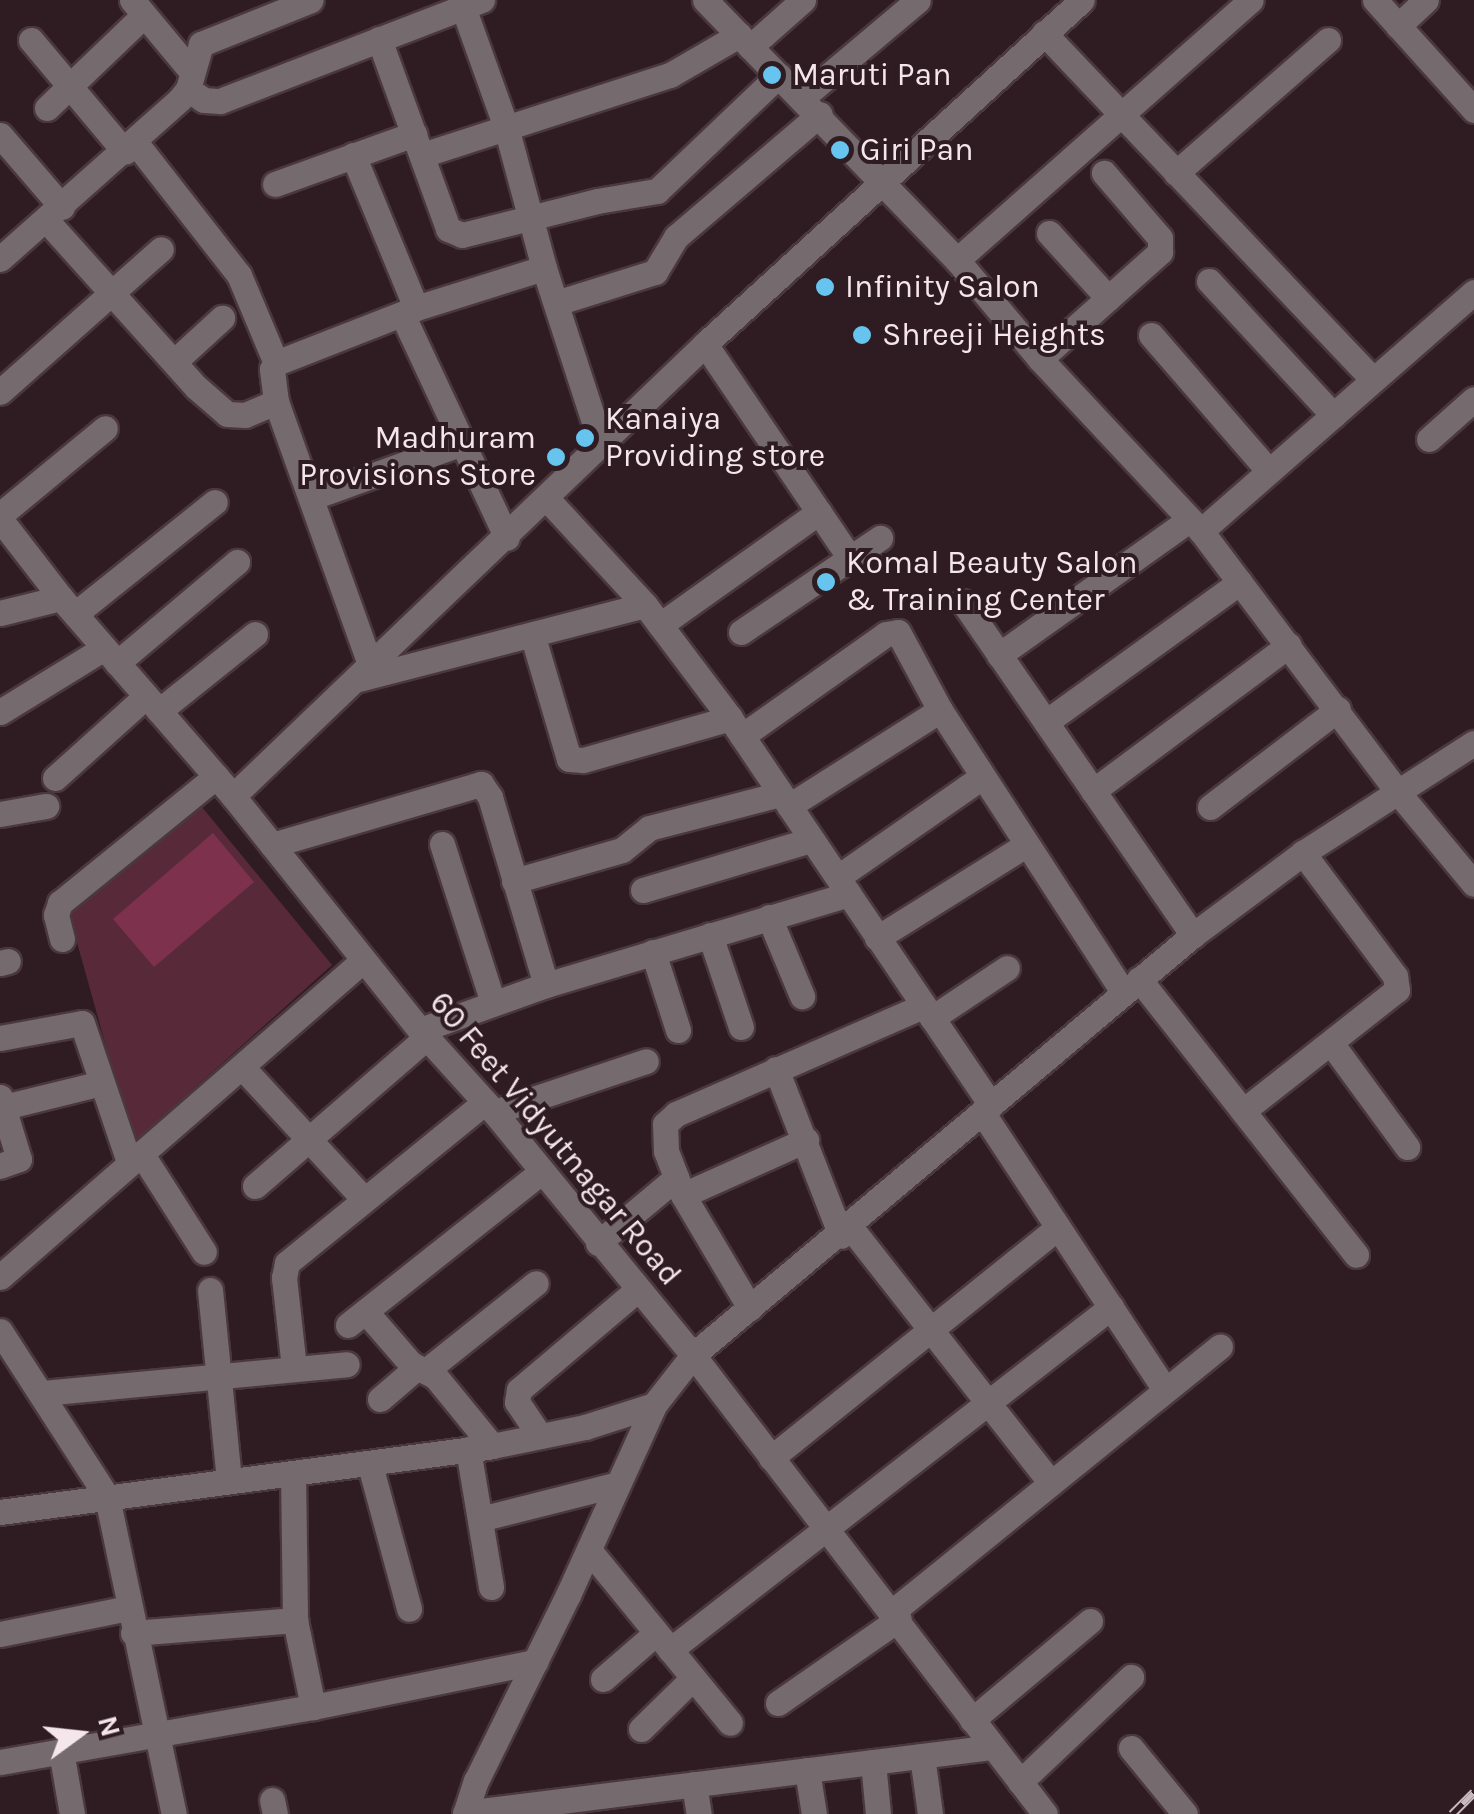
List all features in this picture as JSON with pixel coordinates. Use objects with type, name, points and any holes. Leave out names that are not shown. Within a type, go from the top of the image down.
[{"type":"street","points":[[0,259],[130,147],[190,80],[196,49],[206,41],[310,0]]},
{"type":"street","points":[[705,0],[958,260],[1040,358],[1195,526],[1396,790],[1472,876]]},
{"type":"street","points":[[275,184],[353,156],[506,127],[670,75],[745,41],[803,0]]},
{"type":"street","points":[[556,303],[656,272],[676,237],[918,0]]},
{"type":"street","points":[[958,260],[1251,0]]},
{"type":"street","points":[[1375,0],[1470,96]]},
{"type":"street","points":[[1398,26],[1426,0]]},
{"type":"street","points":[[234,796],[548,500],[706,344],[1044,33],[1071,3]]},
{"type":"street","points":[[47,108],[137,8],[204,100],[220,101],[472,4],[544,268],[602,446]]},
{"type":"street","points":[[1044,33],[1373,380]]},
{"type":"street","points":[[379,38],[448,229],[454,234],[656,192],[779,75]]},
{"type":"street","points":[[30,40],[69,87],[130,147],[239,275],[276,362],[272,377],[276,402],[313,498],[365,673]]},
{"type":"street","points":[[1176,173],[1328,40]]},
{"type":"street","points":[[0,135],[112,292],[226,414],[245,415],[276,402]]},
{"type":"street","points":[[353,156],[462,443],[507,538]]},
{"type":"street","points":[[1040,358],[1162,246],[1104,173]]},
{"type":"street","points":[[1049,233],[1108,298]]},
{"type":"street","points":[[0,392],[161,248]]},
{"type":"street","points":[[276,362],[409,311],[544,268]]},
{"type":"street","points":[[1209,281],[1333,415]]},
{"type":"street","points":[[999,654],[1195,526],[1270,471],[1474,292]]},
{"type":"street","points":[[175,361],[222,318]]},
{"type":"street","points":[[1151,335],[1270,471]]},
{"type":"street","points":[[706,344],[850,558]]},
{"type":"street","points":[[1430,440],[1474,399]]},
{"type":"street","points":[[0,517],[105,428]]},
{"type":"street","points":[[313,498],[462,443]]},
{"type":"street","points":[[548,500],[652,615],[736,727],[928,1012],[1058,1227],[1165,1390]]},
{"type":"street","points":[[0,613],[68,606],[215,502]]},
{"type":"street","points":[[365,673],[652,615],[819,512]]},
{"type":"street","name":"60 Feet Vidyutnagar Road","points":[[0,517],[68,606],[234,796],[363,960],[693,1356],[1045,1814]]},
{"type":"street","points":[[742,632],[880,538]]},
{"type":"street","points":[[0,712],[111,655],[237,562]]},
{"type":"street","points":[[1046,722],[1240,582]]},
{"type":"street","points":[[962,602],[1193,934]]},
{"type":"street","points":[[533,637],[565,752],[575,761],[736,727],[893,632],[904,637],[940,710],[1026,845],[1131,985],[1243,1111],[1356,1255]]},
{"type":"street","points":[[55,778],[152,704],[255,634]]},
{"type":"street","points":[[1093,790],[1289,646]]},
{"type":"street","points":[[1210,807],[1338,709]]},
{"type":"street","points":[[514,881],[622,850],[649,828],[785,800],[940,710]]},
{"type":"street","points":[[993,1747],[465,1814],[476,1781],[589,1550],[654,1405],[693,1356],[846,1232],[1193,934],[1303,853],[1474,743]]},
{"type":"street","points":[[62,939],[56,916],[60,903],[216,776]]},
{"type":"street","points":[[255,1186],[310,1141],[424,1033],[546,985],[769,918],[843,886],[982,777]]},
{"type":"street","points":[[272,845],[476,783],[488,792],[546,985]]},
{"type":"street","points":[[0,814],[46,806]]},
{"type":"street","points":[[643,890],[811,840]]},
{"type":"street","points":[[442,844],[493,1003]]},
{"type":"street","points":[[878,938],[1026,845]]},
{"type":"street","points":[[1243,1111],[1393,998],[1398,982],[1303,853]]},
{"type":"street","points":[[769,918],[802,996]]},
{"type":"street","points":[[710,934],[741,1027]]},
{"type":"street","points":[[652,952],[678,1030]]},
{"type":"street","points":[[0,1277],[363,960]]},
{"type":"street","points":[[750,1308],[700,1231],[679,1186],[664,1140],[665,1124],[676,1114],[776,1069],[928,1012],[1007,968]]},
{"type":"street","points":[[0,1038],[82,1023],[102,1083],[135,1158],[204,1252]]},
{"type":"street","points":[[1331,1043],[1408,1147]]},
{"type":"street","points":[[294,1368],[284,1269],[364,1199],[489,1107],[646,1061]]},
{"type":"street","points":[[242,1068],[364,1199]]},
{"type":"street","points":[[776,1069],[846,1232],[930,1328],[1051,1483]]},
{"type":"street","points":[[0,1166],[19,1159],[1,1104],[102,1083]]},
{"type":"street","points":[[598,1243],[679,1186],[806,1140]]},
{"type":"street","points":[[491,1587],[480,1519],[480,1448],[422,1369],[357,1318],[542,1172]]},
{"type":"street","points":[[771,1458],[1058,1227]]},
{"type":"street","points":[[380,1399],[536,1283]]},
{"type":"street","points":[[210,1290],[229,1480]]},
{"type":"street","points":[[540,1436],[517,1402],[518,1390],[637,1290]]},
{"type":"street","points":[[603,1679],[826,1529],[1110,1307]]},
{"type":"street","points":[[0,1331],[44,1393],[107,1496],[130,1620],[174,1814]]},
{"type":"street","points":[[778,1703],[896,1616],[1220,1346]]},
{"type":"street","points":[[44,1393],[347,1364]]},
{"type":"street","points":[[0,1512],[480,1448],[654,1405]]},
{"type":"street","points":[[370,1465],[409,1609]]},
{"type":"street","points":[[294,1473],[295,1620],[313,1707]]},
{"type":"street","points":[[480,1519],[618,1484]]},
{"type":"street","points":[[589,1550],[730,1724]]},
{"type":"street","points":[[0,1634],[130,1620],[295,1620]]},
{"type":"street","points":[[972,1720],[1090,1621]]},
{"type":"street","points":[[0,1762],[313,1707],[535,1662]]},
{"type":"street","points":[[1020,1782],[1130,1677]]},
{"type":"street","points":[[641,1729],[692,1678]]},
{"type":"street","points":[[1131,1748],[1186,1814]]},
{"type":"street","points":[[61,1752],[72,1814]]},
{"type":"street","points":[[922,1756],[930,1814]]},
{"type":"street","points":[[873,1762],[878,1814]]},
{"type":"street","points":[[808,1770],[814,1814]]},
{"type":"street","points":[[694,1784],[699,1814]]},
{"type":"shaded area","points":[[192,795],[332,965],[133,1143],[66,903]]},
{"type":"shaded area","points":[[213,833],[254,882],[154,967],[113,919]]},
{"type":"railway","points":[[1452,1814],[1474,1792]]},
{"type":"place","name":"Maruti Pan","points":[[772,75]]},
{"type":"place","name":"Giri Pan","points":[[840,150]]},
{"type":"place","name":"Infinity Salon","points":[[825,287]]},
{"type":"place","name":"Shreeji Heights","points":[[862,335]]},
{"type":"place","name":"Kanaiya Providing store","points":[[585,438]]},
{"type":"place","name":"Madhuram Provisions Store","points":[[556,457]]},
{"type":"place","name":"Komal Beauty Salon & Training Center","points":[[826,582]]}]
